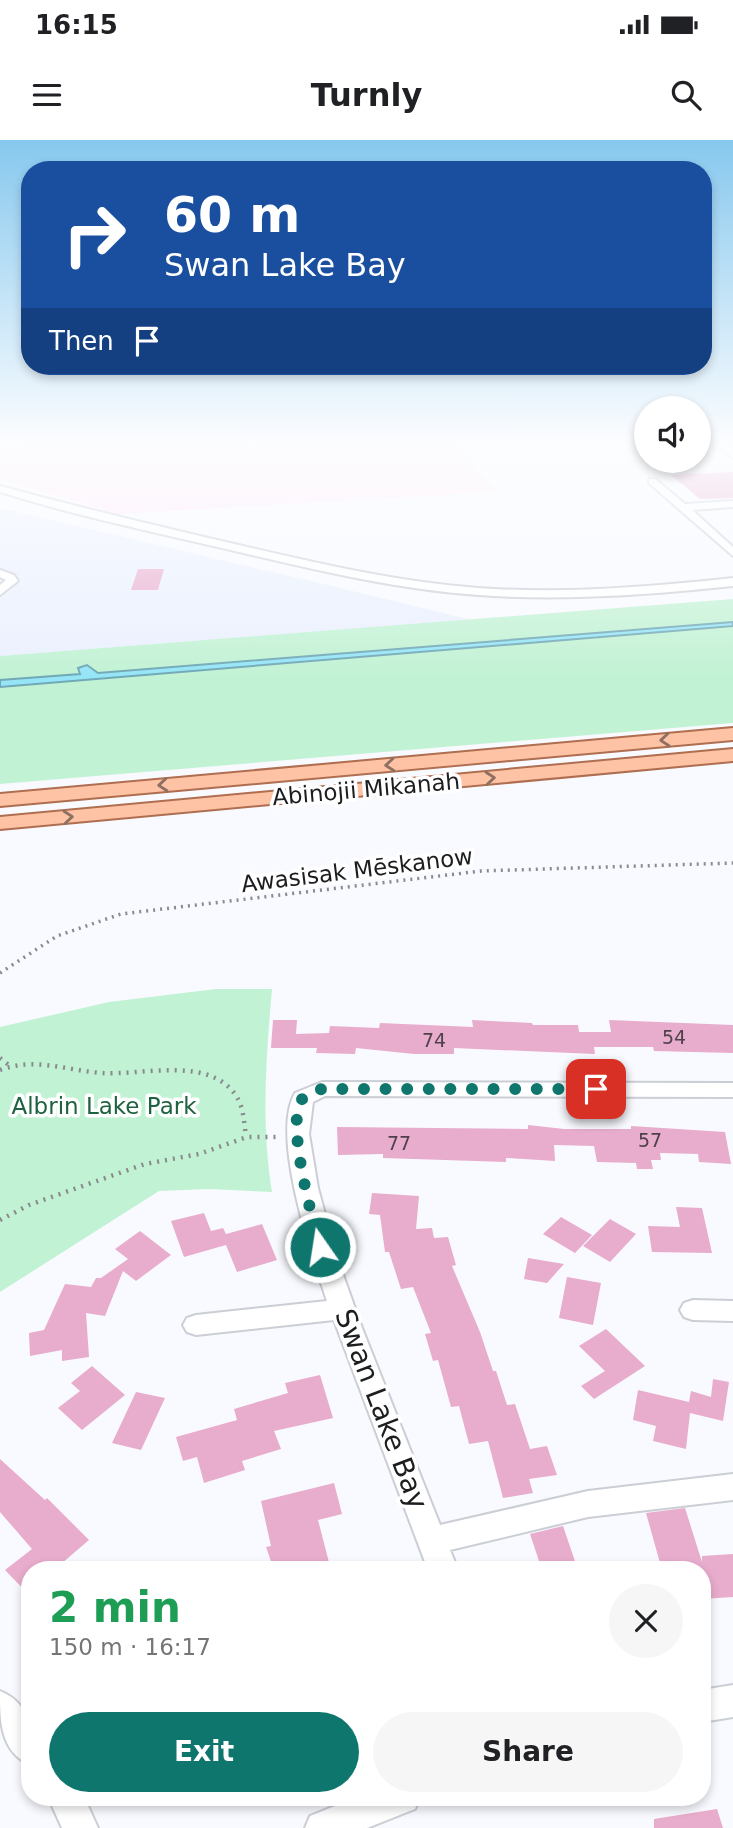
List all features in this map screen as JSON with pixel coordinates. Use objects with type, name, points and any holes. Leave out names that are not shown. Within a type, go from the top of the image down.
[{"type":"main road","name":"Abinojii Mikanah","points":[[0,800],[733,734]]},
{"type":"main road","name":"Abinojii Mikanah","points":[[0,823],[733,755]]},
{"type":"street","points":[[83,521],[312,575],[428,595],[493,601],[566,603],[642,600],[733,590]]},
{"type":"street","points":[[121,521],[346,573],[442,588],[585,594],[733,582]]},
{"type":"street","points":[[698,521],[733,553]]},
{"type":"street","points":[[716,537],[733,536]]},
{"type":"street","points":[[0,573],[12,581],[0,591]]},
{"type":"street","name":"Swan Lake Bay","points":[[440,1561],[320,1247],[297,1138],[296,1115],[303,1098],[322,1089],[733,1090]]},
{"type":"street","points":[[196,1325],[343,1309]]},
{"type":"street","points":[[693,1310],[733,1311]]},
{"type":"street","points":[[433,1540],[588,1504],[733,1487]]},
{"type":"street","points":[[711,1705],[733,1701]]},
{"type":"street","points":[[0,1707],[21,1736]]},
{"type":"street","points":[[70,1806],[81,1828]]},
{"type":"street","points":[[322,1828],[379,1806]]},
{"type":"path","name":"Awasisak Mēskanow","points":[[0,973],[48,939],[77,925],[121,914],[481,871],[733,863]]},
{"type":"path","points":[[0,1058],[10,1066]]},
{"type":"path","points":[[0,1070],[10,1066],[53,1063],[114,1074],[161,1068],[192,1072],[216,1080],[238,1099],[247,1137]]},
{"type":"path","points":[[0,1220],[29,1205],[145,1164],[199,1154],[247,1137],[297,1138]]},
{"type":"shaded area","points":[[0,521],[54,521],[472,620],[0,656]]},
{"type":"green space","points":[[733,599],[733,723],[0,784],[0,656]]},
{"type":"green space","name":"Albrin Lake Park","points":[[216,989],[272,989],[266,1066],[266,1116],[272,1192],[210,1189],[159,1191],[0,1292],[0,1027],[109,1002]]},
{"type":"water","points":[[733,622],[733,626],[0,687],[0,680],[80,674],[78,668],[87,665],[98,673]]},
{"type":"building","points":[[138,569],[164,569],[158,590],[131,590]]},
{"type":"building","points":[[273,1020],[297,1020],[296,1034],[329,1033],[330,1026],[379,1028],[380,1023],[473,1027],[472,1020],[533,1025],[578,1025],[579,1032],[611,1032],[609,1020],[733,1025],[733,1053],[654,1051],[653,1047],[594,1047],[595,1054],[454,1048],[454,1054],[414,1054],[356,1048],[355,1054],[316,1053],[317,1048],[271,1048]]},
{"type":"building","points":[[528,1125],[564,1129],[631,1129],[631,1126],[725,1132],[731,1164],[699,1162],[698,1154],[660,1153],[661,1160],[651,1160],[653,1169],[637,1169],[636,1163],[597,1162],[594,1146],[554,1145],[555,1161],[506,1158],[506,1162],[383,1158],[383,1154],[338,1155],[337,1127],[528,1129]]},
{"type":"building","points":[[372,1193],[419,1196],[416,1229],[432,1228],[434,1238],[448,1237],[456,1265],[452,1266],[493,1371],[496,1371],[507,1405],[515,1404],[530,1449],[547,1446],[557,1475],[529,1479],[533,1493],[503,1498],[488,1441],[469,1444],[459,1406],[451,1407],[438,1360],[433,1361],[425,1334],[431,1333],[413,1287],[401,1289],[389,1252],[385,1252],[380,1215],[369,1214]]},
{"type":"building","points":[[676,1207],[702,1208],[712,1253],[652,1252],[648,1226],[680,1227]]},
{"type":"building","points":[[204,1213],[211,1231],[223,1228],[226,1234],[262,1224],[277,1260],[237,1272],[226,1245],[184,1257],[171,1221]]},
{"type":"building","points":[[561,1217],[592,1235],[575,1253],[543,1234]]},
{"type":"building","points":[[610,1219],[636,1234],[610,1262],[583,1246]]},
{"type":"building","points":[[140,1231],[171,1255],[136,1281],[123,1271],[105,1316],[86,1313],[89,1357],[62,1361],[62,1350],[30,1356],[29,1333],[44,1330],[65,1284],[91,1287],[96,1278],[101,1278],[128,1259],[115,1249]]},
{"type":"building","points":[[528,1258],[564,1264],[547,1283],[524,1279]]},
{"type":"building","points":[[567,1277],[601,1283],[593,1325],[559,1318]]},
{"type":"building","points":[[606,1329],[645,1366],[594,1399],[581,1386],[605,1371],[579,1346]]},
{"type":"building","points":[[92,1366],[125,1395],[82,1430],[58,1408],[80,1391],[71,1383]]},
{"type":"building","points":[[320,1375],[333,1418],[274,1431],[281,1449],[242,1461],[245,1470],[204,1483],[197,1457],[183,1461],[176,1437],[237,1420],[234,1409],[288,1393],[285,1383]]},
{"type":"building","points":[[713,1379],[729,1382],[723,1421],[690,1413],[686,1449],[653,1441],[656,1426],[633,1420],[638,1390],[689,1402],[691,1391],[711,1397]]},
{"type":"building","points":[[136,1392],[165,1398],[141,1450],[112,1443]]},
{"type":"building","points":[[0,1459],[45,1500],[47,1498],[89,1540],[64,1561],[21,1561],[21,1587],[5,1570],[32,1549],[0,1512]]},
{"type":"building","points":[[334,1483],[342,1514],[318,1520],[329,1561],[271,1561],[266,1547],[271,1546],[261,1501]]},
{"type":"building","points":[[685,1508],[702,1561],[659,1561],[646,1513]]},
{"type":"building","points":[[563,1526],[575,1561],[539,1561],[530,1534]]},
{"type":"building","points":[[733,1554],[733,1597],[711,1598],[711,1561],[702,1561],[702,1556]]},
{"type":"building","points":[[717,1809],[723,1828],[654,1828],[654,1819]]},
{"type":"route","points":[[320,1247],[297,1138],[298,1106],[311,1092],[322,1089],[596,1089]]}]
